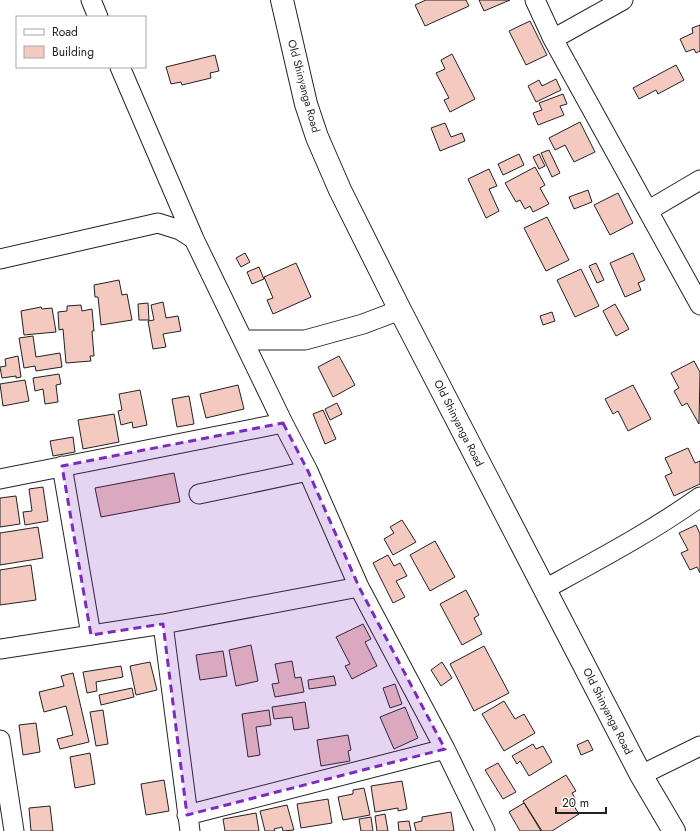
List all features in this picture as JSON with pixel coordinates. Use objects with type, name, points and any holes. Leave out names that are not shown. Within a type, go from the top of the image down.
[{"type":"main road","name":"Old Shinyanga Road","points":[[282,0],[306,104],[317,136],[340,190],[400,310],[641,775],[674,831]]},
{"type":"street","points":[[91,0],[98,16]]},
{"type":"street","points":[[535,0],[554,39],[700,305]]},
{"type":"street","points":[[554,39],[623,0]]},
{"type":"street","points":[[120,68],[194,239],[283,423],[308,471],[359,587],[445,749],[485,831]]},
{"type":"street","points":[[649,210],[700,180]]},
{"type":"street","points":[[0,259],[158,223],[180,230],[194,239]]},
{"type":"street","points":[[244,340],[306,340],[363,324],[400,310]]},
{"type":"street","points":[[0,478],[283,423]]},
{"type":"street","points":[[62,466],[91,635]]},
{"type":"street","points":[[198,494],[308,471]]},
{"type":"street","points":[[545,589],[635,539],[678,513],[700,497]]},
{"type":"street","points":[[0,650],[164,624],[359,587]]},
{"type":"street","points":[[164,624],[189,823],[445,749]]},
{"type":"street","points":[[0,740],[14,831]]},
{"type":"street","points":[[641,775],[700,746]]},
{"type":"highlighted area","points":[[283,423],[308,471],[359,587],[445,749],[187,815],[163,624],[91,635],[62,466]]},
{"type":"building","points":[[426,0],[466,0],[469,6],[425,26],[415,5]]},
{"type":"building","points":[[479,0],[510,0],[484,11]]},
{"type":"building","points":[[530,21],[547,55],[526,65],[509,31]]},
{"type":"building","points":[[700,25],[700,51],[696,53],[694,49],[686,52],[680,39],[693,33],[692,28]]},
{"type":"building","points":[[452,54],[475,99],[450,112],[444,100],[449,98],[436,73],[445,69],[441,60]]},
{"type":"building","points":[[215,55],[219,71],[210,73],[211,78],[182,85],[181,82],[171,84],[166,67]]},
{"type":"building","points":[[676,65],[684,80],[658,94],[656,90],[639,99],[633,88]]},
{"type":"building","points":[[556,79],[561,90],[536,102],[528,86],[539,80],[542,86]]},
{"type":"building","points":[[563,94],[567,104],[560,106],[564,115],[538,125],[533,113],[542,110],[539,103]]},
{"type":"building","points":[[580,122],[595,152],[574,162],[565,145],[555,150],[549,138]]},
{"type":"building","points":[[445,123],[451,137],[462,133],[465,141],[440,151],[431,128]]},
{"type":"building","points":[[549,150],[560,173],[552,177],[541,153]]},
{"type":"building","points":[[519,154],[524,165],[503,175],[498,164]]},
{"type":"building","points":[[539,154],[545,166],[539,169],[533,157]]},
{"type":"building","points":[[535,167],[545,185],[540,188],[549,204],[533,212],[530,206],[525,209],[520,200],[516,202],[505,183]]},
{"type":"building","points":[[489,169],[497,186],[489,189],[499,211],[486,218],[468,179]]},
{"type":"building","points":[[588,190],[592,202],[574,209],[569,197]]},
{"type":"building","points":[[618,193],[633,223],[610,235],[594,205]]},
{"type":"building","points":[[547,217],[569,260],[546,271],[524,228]]},
{"type":"building","points":[[245,253],[250,262],[241,267],[236,258]]},
{"type":"building","points":[[633,253],[645,280],[638,283],[641,290],[625,297],[610,263]]},
{"type":"building","points":[[296,263],[311,297],[273,314],[267,300],[273,298],[264,277]]},
{"type":"building","points":[[596,263],[604,280],[597,283],[589,266]]},
{"type":"building","points":[[259,267],[264,279],[252,284],[247,272]]},
{"type":"building","points":[[581,269],[599,306],[575,317],[557,280]]},
{"type":"building","points":[[119,280],[122,295],[127,294],[132,320],[101,325],[98,297],[95,297],[94,285]]},
{"type":"building","points":[[163,302],[166,318],[178,316],[181,331],[163,334],[166,347],[153,349],[148,321],[154,320],[151,305]]},
{"type":"building","points":[[148,303],[149,320],[139,320],[138,304]]},
{"type":"building","points":[[615,304],[629,329],[616,336],[603,311]]},
{"type":"building","points":[[81,305],[82,311],[92,309],[94,356],[90,356],[91,361],[66,363],[63,329],[59,330],[58,312],[67,311],[67,306]]},
{"type":"building","points":[[41,307],[42,309],[52,308],[56,332],[24,335],[21,311]]},
{"type":"building","points":[[552,312],[555,321],[543,325],[540,316]]},
{"type":"building","points":[[33,336],[36,357],[60,353],[62,367],[36,371],[35,366],[24,368],[19,338]]},
{"type":"building","points":[[18,356],[21,377],[16,378],[16,376],[2,378],[0,367],[6,366],[5,359]]},
{"type":"building","points":[[339,356],[355,385],[333,397],[318,367]]},
{"type":"building","points":[[694,361],[700,372],[699,424],[687,403],[682,406],[674,391],[679,388],[671,373]]},
{"type":"building","points":[[59,374],[61,384],[56,385],[58,402],[45,404],[43,389],[35,391],[33,378]]},
{"type":"building","points":[[25,380],[29,401],[3,406],[0,384]]},
{"type":"building","points":[[238,385],[244,409],[206,418],[200,394]]},
{"type":"building","points":[[633,385],[651,419],[628,431],[618,411],[613,414],[605,399]]},
{"type":"building","points":[[140,390],[147,425],[133,428],[132,422],[121,425],[118,411],[122,410],[119,394]]},
{"type":"building","points":[[189,396],[194,424],[177,427],[172,399]]},
{"type":"building","points":[[337,403],[342,414],[330,420],[325,409]]},
{"type":"building","points":[[323,410],[336,439],[325,444],[313,414]]},
{"type":"building","points":[[114,414],[119,442],[83,449],[78,420]]},
{"type":"building","points":[[73,437],[75,452],[53,456],[50,441]]},
{"type":"building","points":[[688,448],[695,463],[700,461],[700,484],[674,496],[665,476],[672,473],[665,458]]},
{"type":"building","points":[[174,473],[180,502],[101,517],[95,488]]},
{"type":"building","points":[[43,487],[48,521],[25,525],[23,512],[32,511],[29,489]]},
{"type":"building","points":[[16,496],[20,524],[0,527],[0,498]]},
{"type":"building","points":[[402,520],[416,542],[393,555],[384,539],[394,533],[390,527]]},
{"type":"building","points":[[696,525],[700,534],[700,573],[697,567],[690,570],[681,553],[688,550],[679,533]]},
{"type":"building","points":[[38,527],[43,558],[0,565],[0,533]]},
{"type":"building","points":[[435,541],[455,577],[430,591],[410,555]]},
{"type":"building","points":[[388,555],[394,566],[400,563],[407,576],[396,581],[405,597],[393,603],[373,563]]},
{"type":"building","points":[[31,565],[36,600],[0,605],[0,570]]},
{"type":"building","points":[[466,590],[479,615],[474,618],[482,634],[462,645],[440,604]]},
{"type":"building","points":[[363,624],[371,639],[365,642],[377,666],[352,679],[345,666],[350,664],[336,637]]},
{"type":"building","points":[[251,645],[258,681],[236,686],[229,650]]},
{"type":"building","points":[[484,646],[509,693],[474,711],[450,664]]},
{"type":"building","points":[[223,651],[227,676],[200,680],[196,655]]},
{"type":"building","points":[[292,661],[295,678],[301,677],[304,692],[275,697],[272,684],[279,683],[275,664]]},
{"type":"building","points":[[150,662],[157,690],[136,695],[130,666]]},
{"type":"building","points":[[442,662],[452,678],[441,686],[431,670]]},
{"type":"building","points":[[121,666],[123,677],[96,682],[97,691],[87,693],[83,672]]},
{"type":"building","points":[[73,673],[89,742],[60,749],[57,739],[73,735],[66,706],[44,712],[39,692],[64,686],[61,676]]},
{"type":"building","points":[[334,676],[336,685],[309,689],[308,680]]},
{"type":"building","points":[[395,684],[402,704],[390,708],[383,688]]},
{"type":"building","points":[[132,688],[134,697],[101,705],[99,695]]},
{"type":"building","points":[[504,701],[515,719],[524,714],[535,733],[504,751],[482,714]]},
{"type":"building","points":[[305,702],[309,728],[294,730],[292,717],[274,719],[272,707]]},
{"type":"building","points":[[405,707],[418,738],[394,749],[380,717]]},
{"type":"building","points":[[103,710],[108,744],[96,746],[90,712]]},
{"type":"building","points":[[269,710],[271,725],[256,727],[260,755],[248,757],[242,714]]},
{"type":"building","points":[[36,723],[40,752],[23,755],[19,725]]},
{"type":"building","points":[[348,735],[351,750],[348,751],[350,761],[321,766],[317,740]]},
{"type":"building","points":[[588,740],[593,750],[581,755],[577,745]]},
{"type":"building","points":[[533,744],[536,749],[543,746],[552,762],[529,776],[520,761],[517,764],[512,756]]},
{"type":"building","points":[[90,753],[95,784],[75,788],[70,757]]},
{"type":"building","points":[[498,763],[516,792],[503,799],[485,770]]},
{"type":"building","points":[[566,775],[576,791],[572,793],[576,800],[572,803],[579,814],[552,831],[542,831],[523,801]]},
{"type":"building","points":[[164,780],[169,811],[146,815],[141,784]]},
{"type":"building","points":[[402,781],[407,809],[398,811],[398,808],[375,812],[371,786]]},
{"type":"building","points":[[364,788],[370,815],[343,820],[338,797],[353,794],[353,790]]},
{"type":"building","points":[[328,799],[332,823],[301,828],[297,804]]},
{"type":"building","points":[[524,803],[541,831],[520,831],[509,812]]},
{"type":"building","points":[[287,805],[294,830],[283,831],[282,827],[274,829],[275,831],[265,831],[260,811]]},
{"type":"building","points":[[50,806],[53,831],[31,831],[29,808]]},
{"type":"building","points":[[451,812],[454,831],[416,831],[414,823],[422,821],[422,817]]},
{"type":"building","points":[[256,813],[259,831],[225,831],[223,819]]},
{"type":"building","points":[[385,814],[388,831],[377,831],[375,816]]},
{"type":"building","points":[[371,817],[373,831],[361,831],[359,819]]},
{"type":"building","points":[[409,821],[411,831],[399,831],[398,822]]}]
